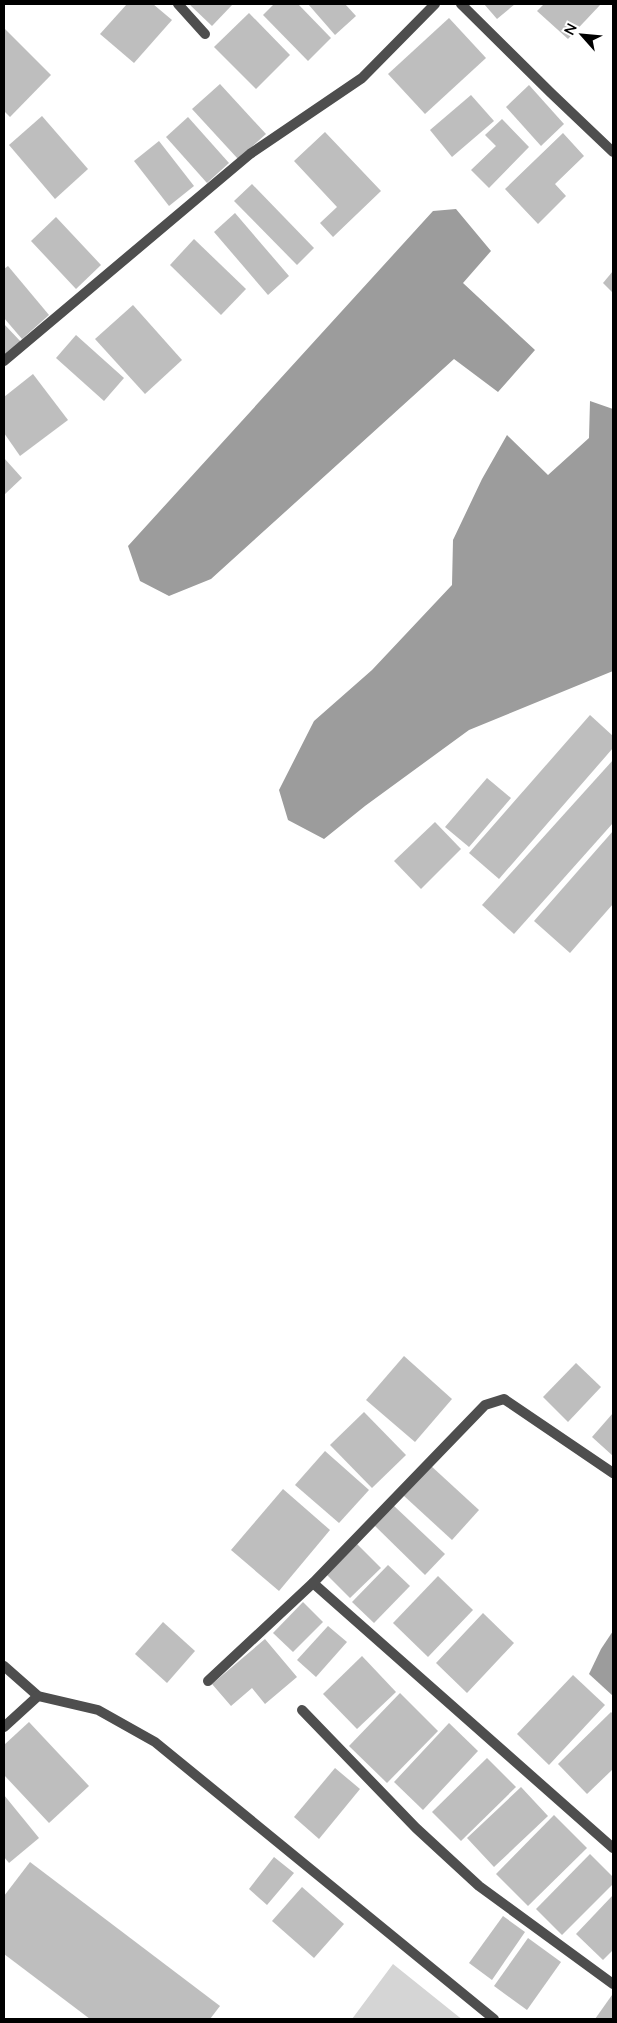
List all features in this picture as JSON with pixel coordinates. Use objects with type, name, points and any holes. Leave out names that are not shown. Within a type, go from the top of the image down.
[{"type":"street","points":[[178,4],[205,34]]},
{"type":"street","points":[[4,361],[250,154],[362,78],[435,4]]},
{"type":"street","points":[[461,4],[550,93],[613,152]]},
{"type":"street","points":[[208,1682],[313,1584],[485,1405],[504,1399],[613,1473]]},
{"type":"street","points":[[313,1584],[613,1848]]},
{"type":"street","points":[[4,1666],[38,1696],[98,1710],[155,1742],[494,2019]]},
{"type":"street","points":[[4,1727],[38,1696]]},
{"type":"street","points":[[302,1710],[416,1828],[479,1886],[613,1984]]},
{"type":"shaded area","points":[[456,209],[491,251],[463,283],[535,350],[498,392],[454,359],[211,579],[169,596],[140,581],[128,546],[433,211]]},
{"type":"shaded area","points":[[590,401],[613,409],[613,671],[469,730],[365,806],[324,839],[288,820],[279,790],[314,721],[372,670],[452,585],[453,540],[482,479],[507,435],[548,475],[589,438]]},
{"type":"shaded area","points":[[613,1631],[613,1696],[589,1674],[601,1649]]},
{"type":"shaded area","points":[[393,1964],[459,2017],[462,2019],[352,2019]]},
{"type":"building","points":[[127,4],[153,4],[172,20],[134,63],[100,34]]},
{"type":"building","points":[[189,4],[233,4],[212,26]]},
{"type":"building","points":[[274,4],[298,4],[331,38],[308,61],[263,15]]},
{"type":"building","points":[[308,4],[345,4],[356,16],[335,35]]},
{"type":"building","points":[[484,4],[515,4],[497,19]]},
{"type":"building","points":[[544,4],[601,4],[568,39],[537,11]]},
{"type":"building","points":[[249,13],[290,55],[256,89],[214,47]]},
{"type":"building","points":[[449,18],[486,58],[425,114],[388,74]]},
{"type":"building","points":[[4,28],[51,75],[10,117],[4,111]]},
{"type":"building","points":[[220,84],[266,134],[238,159],[192,109]]},
{"type":"building","points":[[529,85],[564,124],[541,146],[506,107]]},
{"type":"building","points":[[471,95],[494,121],[452,157],[430,130]]},
{"type":"building","points":[[42,116],[88,169],[55,199],[9,145]]},
{"type":"building","points":[[188,117],[229,163],[207,183],[166,137]]},
{"type":"building","points":[[502,119],[529,147],[489,188],[471,170],[496,146],[485,135]]},
{"type":"building","points":[[325,132],[381,191],[333,237],[320,223],[337,207],[294,161]]},
{"type":"building","points":[[563,133],[584,156],[555,184],[566,196],[538,224],[505,189]]},
{"type":"building","points":[[159,141],[194,186],[169,206],[134,161]]},
{"type":"building","points":[[252,184],[314,248],[297,265],[234,201]]},
{"type":"building","points":[[235,213],[289,276],[268,295],[214,232]]},
{"type":"building","points":[[56,217],[101,265],[76,289],[31,241]]},
{"type":"building","points":[[194,239],[246,289],[221,315],[170,265]]},
{"type":"building","points":[[8,266],[49,315],[22,339],[4,318],[4,269]]},
{"type":"building","points":[[613,271],[613,293],[603,283]]},
{"type":"building","points":[[133,305],[182,360],[145,394],[95,339]]},
{"type":"building","points":[[4,324],[22,343],[4,360]]},
{"type":"building","points":[[76,335],[124,378],[104,401],[56,358]]},
{"type":"building","points":[[33,374],[68,420],[20,456],[4,433],[4,397]]},
{"type":"building","points":[[4,458],[22,478],[4,495]]},
{"type":"building","points":[[590,715],[613,736],[613,748],[499,879],[469,853]]},
{"type":"building","points":[[613,760],[613,823],[514,934],[482,905]]},
{"type":"building","points":[[487,778],[511,798],[469,847],[445,827]]},
{"type":"building","points":[[435,822],[461,849],[421,889],[394,861]]},
{"type":"building","points":[[613,831],[613,904],[570,953],[534,921]]},
{"type":"building","points":[[404,1356],[452,1399],[415,1442],[366,1400]]},
{"type":"building","points":[[576,1363],[601,1387],[568,1422],[543,1397]]},
{"type":"building","points":[[364,1412],[406,1455],[372,1488],[330,1445]]},
{"type":"building","points":[[613,1413],[613,1456],[592,1437]]},
{"type":"building","points":[[325,1451],[369,1490],[339,1523],[295,1485]]},
{"type":"building","points":[[430,1465],[479,1510],[452,1540],[403,1495]]},
{"type":"building","points":[[283,1489],[330,1530],[279,1591],[231,1550]]},
{"type":"building","points":[[393,1505],[445,1554],[425,1575],[374,1525]]},
{"type":"building","points":[[357,1544],[381,1568],[350,1598],[327,1575]]},
{"type":"building","points":[[388,1565],[410,1586],[374,1623],[352,1602]]},
{"type":"building","points":[[438,1576],[473,1610],[428,1657],[393,1623]]},
{"type":"building","points":[[303,1602],[323,1622],[293,1652],[273,1633]]},
{"type":"building","points":[[483,1613],[514,1643],[467,1693],[436,1663]]},
{"type":"building","points":[[163,1622],[195,1651],[167,1683],[135,1654]]},
{"type":"building","points":[[328,1626],[347,1642],[316,1677],[297,1660]]},
{"type":"building","points":[[265,1639],[297,1677],[265,1704],[252,1688],[231,1706],[212,1684]]},
{"type":"building","points":[[362,1656],[396,1692],[357,1729],[323,1694]]},
{"type":"building","points":[[573,1675],[605,1705],[549,1765],[517,1734]]},
{"type":"building","points":[[400,1693],[438,1731],[387,1783],[349,1746]]},
{"type":"building","points":[[611,1712],[613,1714],[613,1769],[587,1794],[558,1764]]},
{"type":"building","points":[[29,1722],[89,1786],[49,1823],[4,1775],[4,1745]]},
{"type":"building","points":[[449,1723],[478,1751],[423,1810],[394,1782]]},
{"type":"building","points":[[487,1758],[516,1787],[461,1841],[432,1812]]},
{"type":"building","points":[[335,1768],[360,1789],[319,1839],[294,1817]]},
{"type":"building","points":[[521,1787],[548,1816],[494,1867],[467,1838]]},
{"type":"building","points":[[4,1795],[39,1838],[9,1863],[4,1857]]},
{"type":"building","points":[[554,1815],[587,1848],[528,1906],[496,1874]]},
{"type":"building","points":[[590,1854],[613,1877],[613,1884],[562,1935],[536,1909]]},
{"type":"building","points":[[274,1857],[294,1873],[267,1905],[249,1889]]},
{"type":"building","points":[[30,1862],[220,2006],[210,2019],[90,2019],[4,1954],[4,1896]]},
{"type":"building","points":[[302,1887],[344,1924],[314,1958],[272,1921]]},
{"type":"building","points":[[613,1895],[613,1950],[603,1960],[576,1934]]},
{"type":"building","points":[[503,1916],[525,1932],[492,1980],[469,1963]]},
{"type":"building","points":[[528,1938],[561,1962],[527,2010],[494,1986]]},
{"type":"building","points":[[612,1995],[613,2019],[595,2019]]}]
